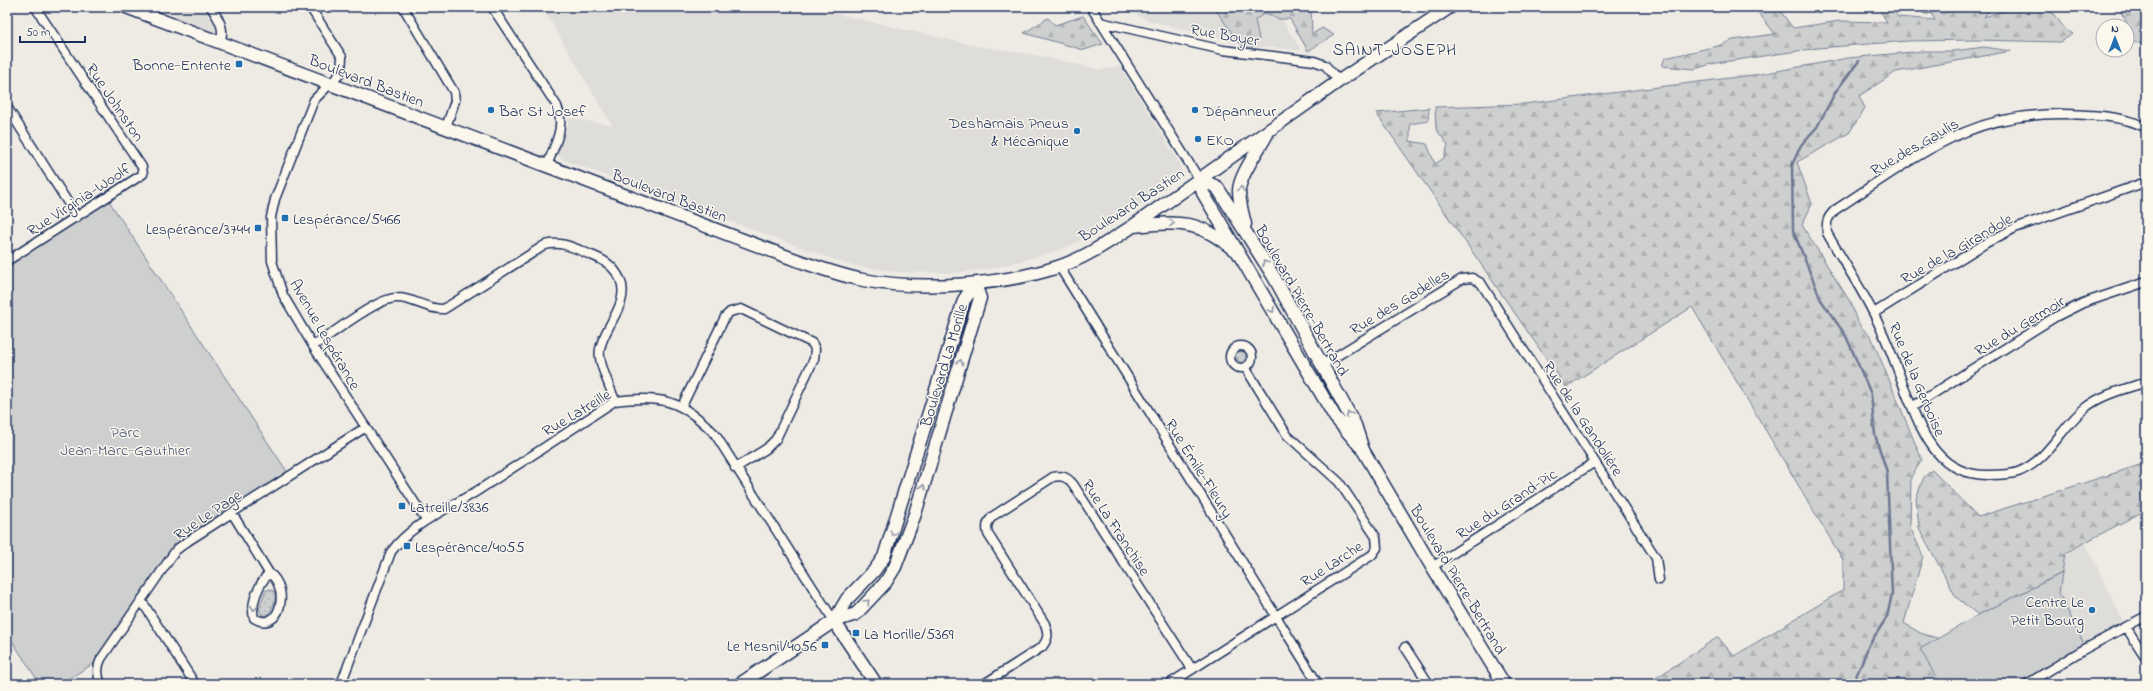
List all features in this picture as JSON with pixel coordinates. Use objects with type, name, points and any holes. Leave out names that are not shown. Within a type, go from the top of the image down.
[{"type":"main road","name":"Boulevard Bastien","points":[[126,7],[546,166],[833,272],[865,280],[904,284],[975,284],[1059,266],[1101,246],[1133,226],[1339,81],[1450,7]]},
{"type":"main road","points":[[1250,240],[1240,208],[1239,188],[1246,171],[1270,130]]},
{"type":"main road","name":"Boulevard Pierre-Bertrand","points":[[1200,179],[1217,188],[1274,277],[1354,425],[1363,450]]},
{"type":"main road","name":"Boulevard Pierre-Bertrand","points":[[1200,179],[1203,193],[1335,417],[1363,450],[1432,567],[1504,684]]},
{"type":"main road","points":[[1133,226],[1166,223],[1185,224],[1200,228],[1216,235],[1241,257]]},
{"type":"main road","name":"Boulevard La Morille","points":[[834,621],[847,599],[874,571],[884,558],[964,300],[975,284]]},
{"type":"main road","name":"Boulevard La Morille","points":[[740,684],[834,621],[856,614],[885,583],[903,549],[980,298],[975,284]]},
{"type":"main road","points":[[834,621],[876,684]]},
{"type":"street","name":"Rue Johnston","points":[[35,7],[142,167],[144,174]]},
{"type":"street","points":[[211,7],[222,28],[223,35],[220,42]]},
{"type":"street","name":"Avenue Lespérance","points":[[310,7],[342,57],[341,73],[314,100],[275,199],[271,217],[272,261],[282,295],[313,346],[426,520]]},
{"type":"street","points":[[403,7],[454,92],[455,101],[446,127]]},
{"type":"street","points":[[492,7],[557,106],[561,115],[561,127],[546,166]]},
{"type":"street","name":"Boulevard Pierre-Bertrand","points":[[1091,7],[1200,179]]},
{"type":"street","name":"Rue Boyer","points":[[1100,22],[1223,50],[1314,61],[1325,65],[1339,81]]},
{"type":"street","points":[[7,107],[77,217]]},
{"type":"street","name":"Rue des Gaulis","points":[[1826,223],[1828,217],[1835,210],[1940,143],[1966,131],[1993,122],[2025,116],[2059,113],[2124,120],[2140,124],[2146,128]]},
{"type":"street","name":"Rue Virginia-Woolf","points":[[7,261],[144,174]]},
{"type":"street","name":"Rue de la Girandole","points":[[1874,313],[1986,243],[2015,228],[2146,182]]},
{"type":"street","name":"Rue de la Gerboise","points":[[1826,223],[1827,233],[1874,313],[1923,435],[1941,457],[1966,472],[1982,475],[2002,475],[2018,472],[2038,461],[2084,409],[2094,401],[2146,382]]},
{"type":"street","points":[[313,346],[383,300],[396,298],[434,309],[444,309],[544,245],[564,243],[610,264],[622,283],[624,290],[622,300],[600,350],[600,360],[615,401]]},
{"type":"street","name":"Rue Émile-Fleury","points":[[1059,266],[1274,616],[1318,684]]},
{"type":"street","name":"Rue des Gadelles","points":[[1322,365],[1462,280],[1472,278]]},
{"type":"street","name":"Rue de la Gandolière","points":[[1472,278],[1481,283],[1656,558],[1659,580]]},
{"type":"street","name":"Rue du Germoir","points":[[1912,407],[2055,317],[2084,303],[2146,282]]},
{"type":"street","points":[[682,406],[725,317],[730,312],[741,309],[812,343],[815,349],[814,359],[776,439],[766,449],[735,468]]},
{"type":"street","name":"Rue Larche","points":[[1169,684],[1372,555],[1377,548],[1376,537],[1339,482],[1287,435],[1245,367]]},
{"type":"street","name":"Rue Latreille","points":[[341,684],[391,552],[410,531],[426,520],[476,492],[615,401],[640,398],[660,399],[682,406],[701,419],[715,434],[735,468],[834,621]]},
{"type":"street","name":"Rue Le Page","points":[[101,684],[98,674],[101,659],[176,550],[366,427]]},
{"type":"street","name":"Rue du Grand-Pic","points":[[1432,567],[1595,462]]},
{"type":"street","name":"Rue La Franchise","points":[[984,684],[1042,648],[1049,633],[1045,624],[988,534],[986,528],[988,521],[993,516],[1053,477],[1060,476],[1066,477],[1073,484],[1192,669]]},
{"type":"street","points":[[232,513],[269,573],[276,578],[282,596],[275,617],[268,622],[260,622],[254,618],[252,610],[261,582],[269,573]]},
{"type":"street","points":[[141,600],[195,684]]},
{"type":"street","points":[[2027,684],[2146,616]]},
{"type":"street","points":[[2126,627],[2146,658]]},
{"type":"street","points":[[1405,647],[1429,684]]},
{"type":"shaded area","points":[[171,7],[211,7],[219,20],[220,42],[180,27]]},
{"type":"shaded area","points":[[542,7],[806,7],[977,46],[1036,55],[1101,70],[1120,66],[1180,164],[1181,173],[1178,179],[1105,229],[1067,247],[1033,258],[994,268],[956,273],[899,272],[849,265],[561,159],[558,154],[569,122],[568,118],[612,125]]},
{"type":"shaded area","points":[[1124,7],[1274,7],[1301,50],[1250,46],[1146,20]]},
{"type":"shaded area","name":"Centre Le Petit Bourg","points":[[2085,542],[2126,627],[2086,648],[2059,593],[2065,553]]},
{"type":"green space","points":[[1214,7],[1293,7],[1294,9],[1297,7],[1311,7],[1312,34],[1322,28],[1334,35],[1308,51],[1290,19],[1278,19],[1265,13],[1255,20],[1259,39],[1250,49],[1238,42]]},
{"type":"green space","points":[[1754,7],[1777,7],[1793,28],[1840,21],[1887,22],[1878,7],[1890,7],[1898,17],[1935,20],[1927,7],[1937,7],[1942,14],[1963,7],[1992,7],[1984,17],[2000,12],[2029,7],[2046,10],[2053,14],[2066,29],[2073,34],[2060,42],[1976,40],[1908,41],[1818,48],[1716,63],[1694,69],[1662,66],[1665,58],[1718,46],[1733,40],[1775,34]]},
{"type":"green space","points":[[2112,7],[2136,7],[2146,22],[2146,47],[2135,41],[2135,18],[2124,18],[2120,10],[2112,9]]},
{"type":"green space","points":[[1083,16],[1103,44],[1084,50],[1024,33],[1048,18],[1055,25]]},
{"type":"green space","points":[[1984,47],[2011,51],[1896,72],[1859,96],[1865,108],[1849,133],[1797,162],[1812,204],[1802,225],[1852,305],[1858,322],[1871,336],[1922,460],[1911,477],[1910,527],[1923,556],[1904,623],[1920,633],[1940,639],[1944,684],[1647,684],[1718,637],[1734,656],[1843,590],[1843,560],[1692,307],[1566,387],[1376,113],[1429,108],[1428,121],[1410,124],[1410,141],[1427,144],[1435,164],[1444,158],[1448,145],[1436,129],[1435,107],[1524,104],[1761,74],[1848,58],[1923,51],[1954,51]]},
{"type":"green space","name":"Parc Jean-Marc-Gauthier","points":[[107,198],[290,476],[188,541],[101,659],[60,684],[40,684],[7,633],[7,261]]},
{"type":"green space","points":[[1241,348],[1246,354],[1244,365],[1234,357],[1235,351]]},
{"type":"green space","points":[[2146,463],[2146,510],[2065,553],[2062,573],[1978,615],[1956,597],[1919,528],[1916,498],[1924,477],[1932,470],[1978,517]]},
{"type":"green space","points":[[2062,573],[2059,593],[2086,648],[2025,684],[1940,684],[1920,649],[1978,615]]},
{"type":"green space","points":[[269,589],[275,592],[275,598],[272,609],[265,616],[262,615],[259,609],[265,591]]},
{"type":"water","points":[[1919,7],[1935,7],[1937,9],[1930,14],[1925,14],[1919,10]]},
{"type":"waterway","points":[[1853,684],[1869,645],[1887,617],[1892,594],[1887,472],[1875,435],[1871,394],[1846,336],[1821,300],[1793,230],[1792,165],[1801,145],[1817,127],[1836,91],[1859,61]]},
{"type":"place","name":"Bonne-Entente","points":[[239,64]]},
{"type":"place","name":"Bar St Josef","points":[[491,110]]},
{"type":"place","name":"Dépanneur","points":[[1195,110]]},
{"type":"place","name":"Desharnais Pneus & Mécanique","points":[[1077,131]]},
{"type":"place","name":"EKO","points":[[1198,139]]},
{"type":"place","name":"Lespérance/5466","points":[[285,218]]},
{"type":"place","name":"Lespérance/3744","points":[[258,228]]},
{"type":"place","name":"Latreille/3836","points":[[402,506]]},
{"type":"place","name":"Lespérance/4055","points":[[407,546]]},
{"type":"place","name":"Centre Le Petit Bourg","points":[[2092,610]]},
{"type":"place","name":"La Morille/5369","points":[[856,633]]},
{"type":"place","name":"Le Mesnil/4056","points":[[825,645]]},
{"type":"district","name":"SAINT-JOSEPH","points":[[1395,49]]}]
